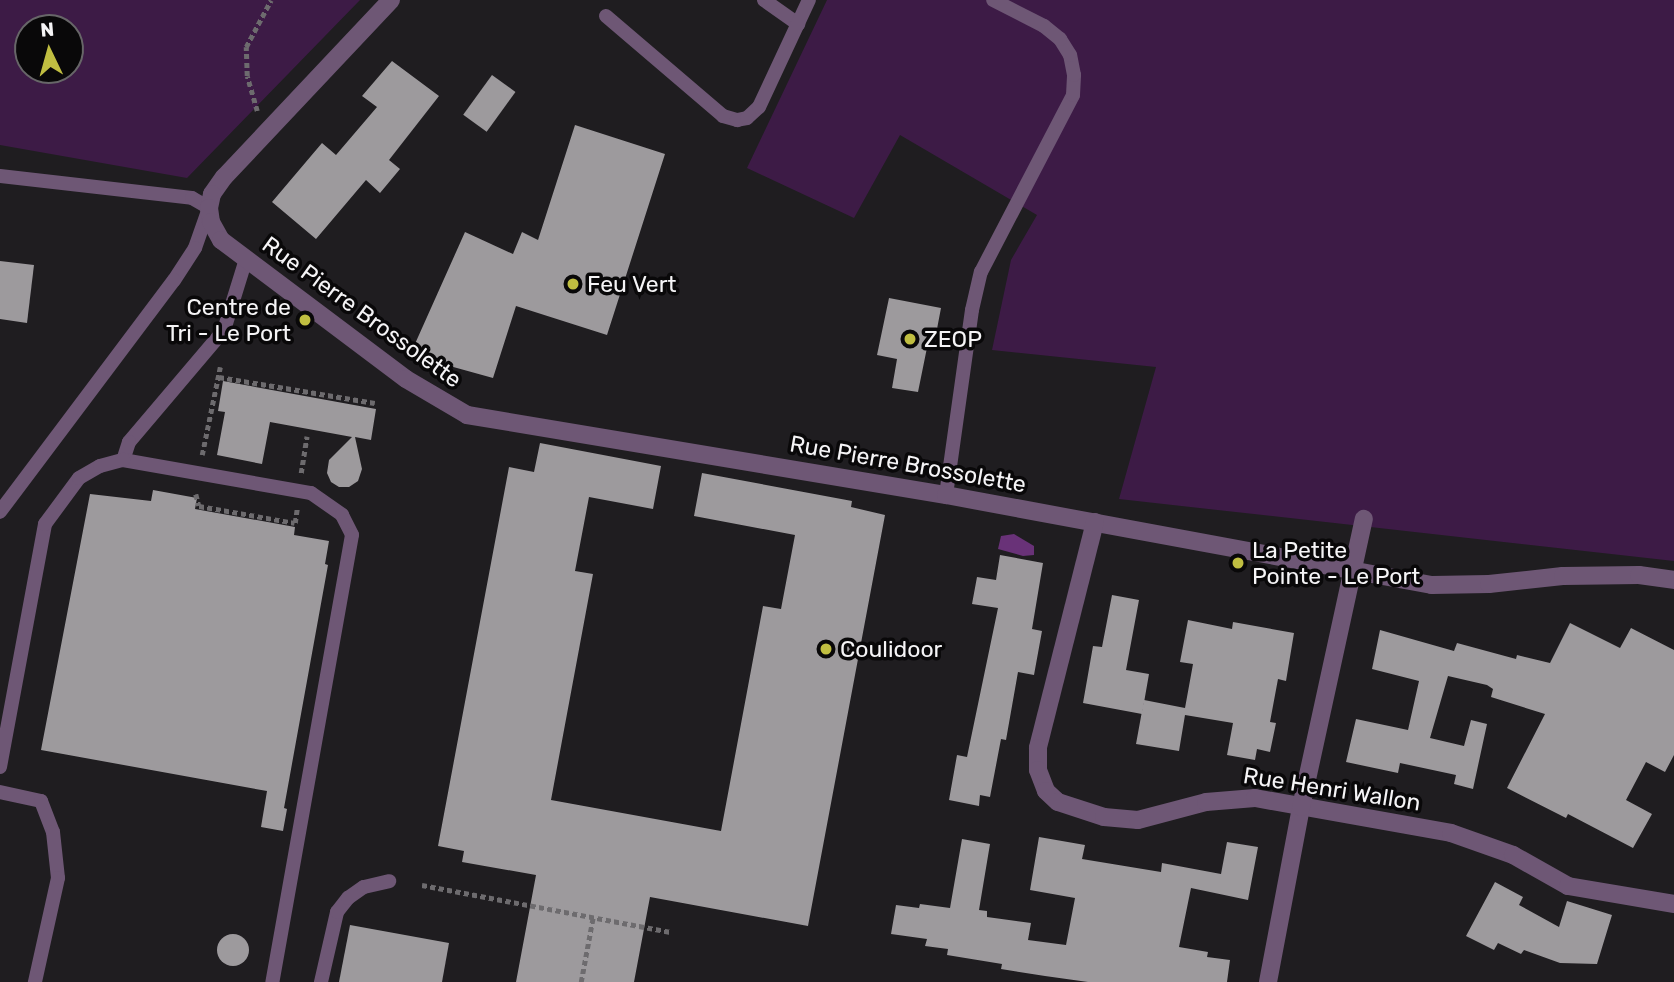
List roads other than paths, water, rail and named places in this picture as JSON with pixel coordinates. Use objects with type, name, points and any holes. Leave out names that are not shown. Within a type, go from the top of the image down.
[{"type":"street","points":[[209,208],[212,194],[224,177],[391,0]]},
{"type":"street","name":"Rue Pierre Brossolette","points":[[209,208],[211,222],[220,240],[406,379],[467,415],[946,495],[1432,585],[1489,584],[1563,576],[1639,575],[1674,580]]},
{"type":"street","points":[[1268,982],[1301,807],[1364,519]]},
{"type":"street","name":"Rue Henri Wallon","points":[[1095,522],[1038,748],[1038,770],[1046,791],[1058,802],[1104,817],[1127,819],[1175,813],[1234,798],[1255,798],[1451,833],[1513,856],[1568,886],[1674,904]]},
{"type":"lane","points":[[764,0],[798,24]]},
{"type":"lane","points":[[606,16],[723,116],[737,120],[747,118],[759,107],[809,0]]},
{"type":"lane","points":[[946,495],[972,310],[981,272],[1073,95],[1074,75],[1070,55],[1060,39],[1044,26],[993,0]]},
{"type":"lane","points":[[0,176],[192,198],[209,208],[195,248],[174,279],[0,512]]},
{"type":"lane","points":[[122,460],[129,442],[224,330],[246,259]]},
{"type":"lane","points":[[0,767],[45,524],[79,478],[100,466],[122,460],[311,493],[342,515],[352,535],[272,982]]},
{"type":"lane","points":[[0,792],[41,801],[53,832],[58,878],[35,982]]},
{"type":"lane","points":[[321,982],[337,912],[348,898],[364,887],[389,881]]},
{"type":"place","name":"Feu Vert","points":[[573,284]]},
{"type":"place","name":"Centre de Tri - Le Port","points":[[305,320]]},
{"type":"place","name":"ZEOP","points":[[910,339]]},
{"type":"place","name":"La Petite Pointe - Le Port","points":[[1238,563]]},
{"type":"place","name":"Coulidoor","points":[[826,649]]}]
